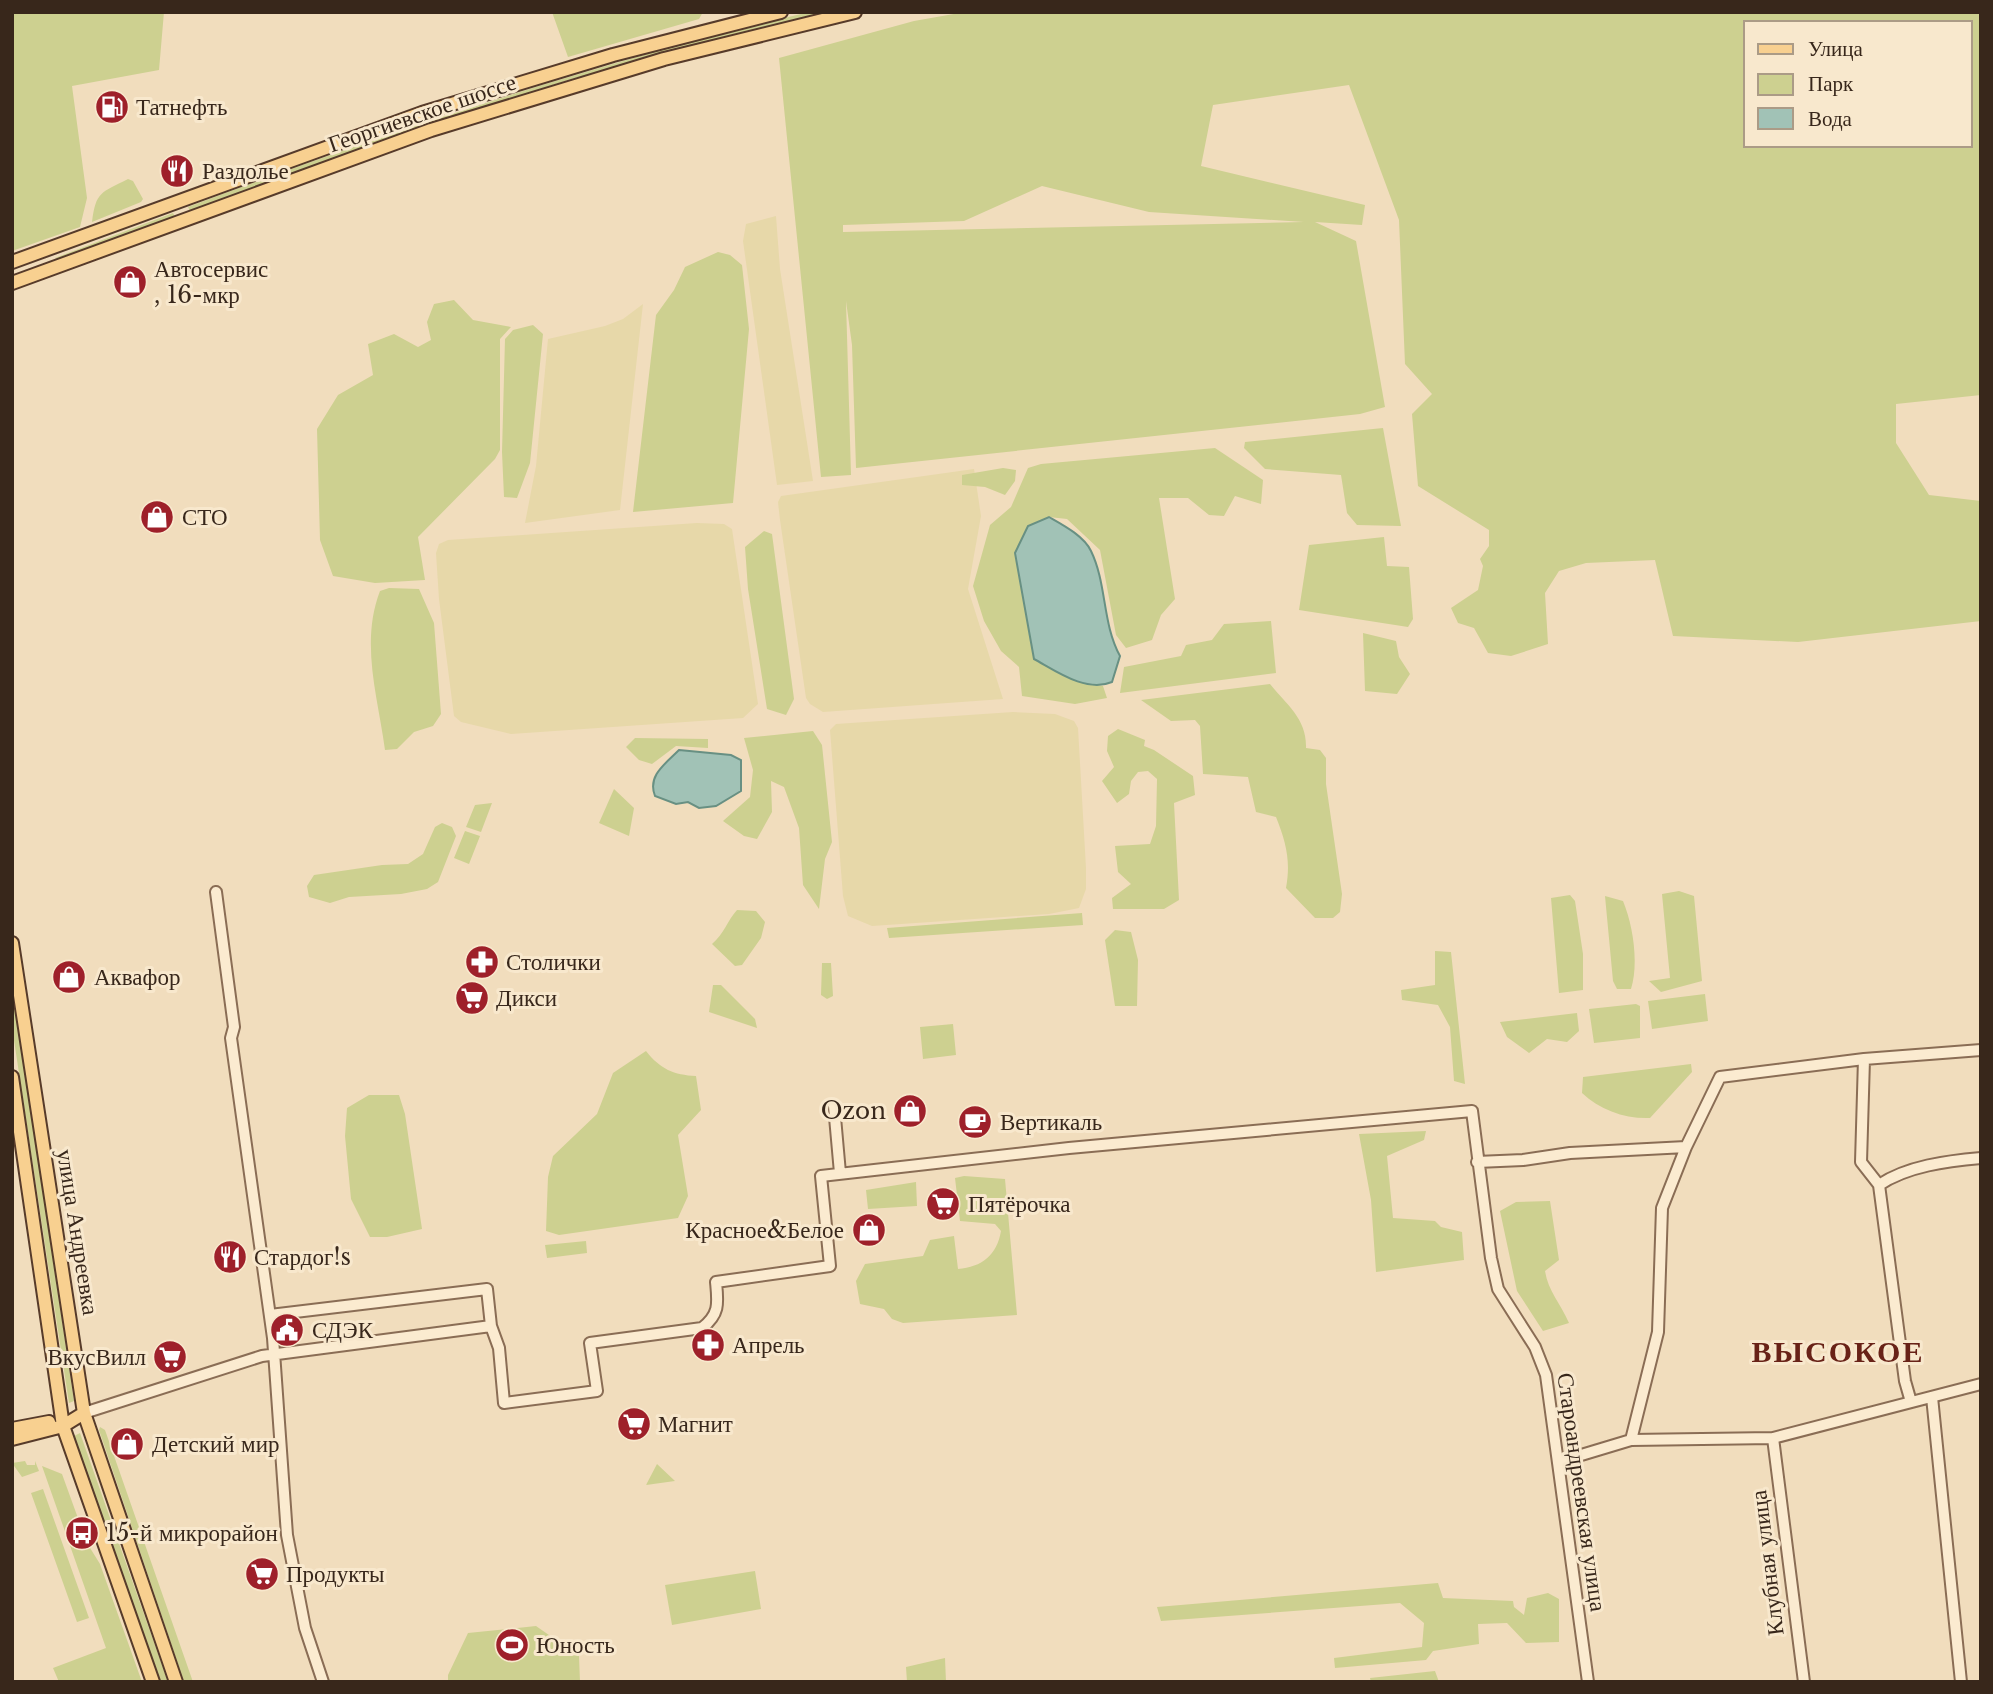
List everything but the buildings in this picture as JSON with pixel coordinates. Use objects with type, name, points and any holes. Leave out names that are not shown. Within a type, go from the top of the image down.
[{"type":"main road","name":"Георгиевское шоссе","points":[[12,262],[422,113],[624,52],[781,12]]},
{"type":"main road","name":"Георгиевское шоссе","points":[[12,283],[431,130],[664,59],[855,12]]},
{"type":"main road","name":"улица Андреевка","points":[[12,943],[83,1413],[176,1682]]},
{"type":"main road","name":"улица Андреевка","points":[[12,1077],[63,1423],[153,1682]]},
{"type":"main road","points":[[12,1438],[63,1423],[83,1413]]},
{"type":"main road","points":[[12,1429],[63,1423]]},
{"type":"street","points":[[185,198],[181,209],[185,214],[193,216]]},
{"type":"street","points":[[216,892],[234,1027],[232,1038],[235,1064],[270,1315],[287,1535],[305,1628],[323,1682]]},
{"type":"street","points":[[1631,1440],[1658,1332],[1662,1208],[1686,1147],[1720,1077],[1864,1059],[1981,1050]]},
{"type":"street","points":[[1864,1059],[1861,1162],[1879,1185],[1905,1381],[1912,1402]]},
{"type":"street","points":[[270,1315],[487,1289],[491,1326],[499,1348],[505,1404],[597,1391],[590,1343],[702,1328],[712,1321],[719,1308],[716,1283],[830,1266],[821,1176],[840,1173],[834,1106]]},
{"type":"street","name":"Староандреевская улица","points":[[840,1173],[1069,1148],[1472,1111],[1477,1162],[1498,1289],[1535,1348],[1546,1375],[1588,1682]]},
{"type":"street","points":[[1477,1162],[1523,1160],[1570,1153],[1686,1147]]},
{"type":"street","points":[[1879,1185],[1888,1179],[1945,1161],[1981,1158]]},
{"type":"street","points":[[83,1413],[272,1355],[491,1326]]},
{"type":"street","points":[[1559,1462],[1631,1440],[1773,1438],[1981,1384]]},
{"type":"street","points":[[1932,1397],[1961,1682]]},
{"type":"street","name":"Клубная улица","points":[[1773,1438],[1804,1682]]},
{"type":"shaded area","points":[[776,216],[780,269],[813,481],[777,485],[743,241],[746,224]]},
{"type":"shaded area","points":[[643,304],[620,510],[525,523],[536,466],[548,339],[605,326],[623,319]]},
{"type":"shaded area","points":[[974,469],[981,516],[968,589],[1003,699],[823,712],[810,704],[806,698],[780,520],[778,502],[781,496]]},
{"type":"shaded area","points":[[697,523],[724,524],[732,529],[758,704],[743,718],[511,734],[461,722],[454,716],[439,599],[436,553],[439,544],[448,540]]},
{"type":"shaded area","points":[[1013,712],[1055,714],[1074,721],[1078,728],[1086,868],[1086,889],[1079,908],[1049,914],[872,926],[848,916],[843,896],[830,730],[836,724]]},
{"type":"green space","points":[[12,12],[164,12],[159,70],[72,86],[87,198],[80,227],[12,251]]},
{"type":"green space","points":[[552,12],[703,12],[699,19],[568,57]]},
{"type":"green space","points":[[809,12],[828,12],[571,79],[429,125],[190,211],[188,207],[341,151],[496,100],[651,53]]},
{"type":"green space","points":[[965,12],[1981,12],[1981,395],[1896,404],[1896,443],[1929,495],[1981,501],[1981,621],[1798,642],[1673,636],[1655,560],[1586,563],[1559,571],[1545,593],[1548,644],[1511,656],[1488,653],[1474,628],[1458,623],[1451,608],[1478,590],[1483,566],[1480,559],[1489,546],[1489,530],[1418,486],[1412,414],[1432,394],[1405,364],[1399,220],[1349,85],[1213,105],[1201,166],[1365,205],[1362,225],[1315,222],[1356,241],[1385,407],[1360,414],[856,468],[852,345],[846,301],[851,475],[821,477],[779,58],[914,21]],"holes":[[[1042,186],[1149,212],[1304,222],[843,232],[843,225],[964,221]]]},
{"type":"green space","points":[[128,179],[133,181],[143,199],[141,202],[92,222],[101,194]]},
{"type":"green space","points":[[173,213],[175,217],[62,260],[55,258]]},
{"type":"green space","points":[[718,252],[730,255],[742,265],[749,329],[733,503],[633,512],[656,315],[674,290],[685,267]]},
{"type":"green space","points":[[454,300],[473,320],[511,327],[500,339],[500,450],[495,459],[418,537],[425,580],[375,583],[333,576],[320,540],[317,429],[338,395],[373,375],[368,344],[394,334],[418,347],[431,340],[427,322],[434,304]]},
{"type":"green space","points":[[533,325],[543,334],[530,463],[517,498],[504,497],[502,452],[505,339],[513,330]]},
{"type":"green space","points":[[1383,428],[1401,526],[1357,525],[1347,513],[1341,475],[1265,469],[1244,448],[1245,442]]},
{"type":"green space","points":[[1215,448],[1263,480],[1261,504],[1235,496],[1224,516],[1209,515],[1188,498],[1159,498],[1175,599],[1161,615],[1152,640],[1126,648],[1116,635],[1100,550],[1067,519],[1049,517],[1034,659],[1079,682],[1103,686],[1107,698],[1075,704],[1022,696],[1019,667],[1001,651],[984,621],[973,586],[990,525],[1011,507],[1028,468],[1041,464]]},
{"type":"green space","points":[[1003,468],[1016,470],[1015,481],[1005,495],[985,487],[962,485],[962,475]]},
{"type":"green space","points":[[764,531],[772,534],[794,699],[786,715],[767,709],[748,589],[745,547]]},
{"type":"green space","points":[[1384,537],[1387,566],[1409,567],[1413,619],[1408,627],[1299,610],[1309,545]]},
{"type":"green space","points":[[389,588],[419,589],[434,623],[441,714],[433,726],[414,732],[397,749],[385,750],[372,670],[371,630],[380,591]]},
{"type":"green space","points":[[1271,621],[1276,673],[1120,693],[1124,667],[1181,656],[1186,645],[1212,640],[1224,624]]},
{"type":"green space","points":[[1363,633],[1396,641],[1399,657],[1410,674],[1397,694],[1365,691]]},
{"type":"green space","points":[[1270,684],[1300,721],[1306,748],[1320,750],[1326,758],[1326,784],[1342,894],[1340,912],[1333,918],[1315,918],[1286,888],[1288,860],[1280,826],[1276,817],[1256,812],[1248,777],[1203,774],[1200,726],[1195,720],[1171,721],[1141,700]]},
{"type":"green space","points":[[1118,729],[1145,740],[1144,746],[1193,776],[1195,795],[1174,803],[1179,900],[1164,909],[1113,909],[1112,898],[1131,884],[1118,872],[1115,846],[1150,844],[1156,826],[1157,779],[1148,771],[1138,772],[1131,781],[1129,794],[1117,803],[1102,781],[1114,767],[1107,751],[1108,736]]},
{"type":"green space","points":[[813,731],[822,745],[832,842],[825,859],[819,909],[803,885],[799,828],[784,787],[771,781],[772,812],[757,839],[744,836],[723,821],[750,797],[753,770],[744,738]]},
{"type":"green space","points":[[635,738],[708,739],[708,748],[676,746],[652,764],[639,760],[626,747]]},
{"type":"green space","points":[[614,789],[634,808],[629,836],[599,823]]},
{"type":"green space","points":[[492,803],[481,832],[466,827],[475,805]]},
{"type":"green space","points":[[442,823],[452,827],[456,836],[438,882],[427,889],[401,894],[349,897],[330,903],[309,897],[307,886],[314,875],[408,864],[423,854],[435,827]]},
{"type":"green space","points":[[465,831],[480,836],[469,864],[454,858]]},
{"type":"green space","points":[[1679,891],[1694,896],[1702,981],[1661,992],[1649,981],[1670,978],[1662,894]]},
{"type":"green space","points":[[1570,895],[1575,901],[1583,954],[1583,990],[1559,993],[1551,898]]},
{"type":"green space","points":[[1605,896],[1623,901],[1630,921],[1635,956],[1631,989],[1617,989],[1613,981]]},
{"type":"green space","points":[[737,910],[756,911],[765,922],[761,938],[742,965],[735,966],[712,944]]},
{"type":"green space","points":[[1082,913],[1083,925],[889,938],[887,928]]},
{"type":"green space","points":[[1115,930],[1131,932],[1138,960],[1137,1006],[1115,1006],[1105,940]]},
{"type":"green space","points":[[1435,951],[1451,952],[1465,1084],[1454,1081],[1450,1027],[1438,1005],[1402,1000],[1401,990],[1435,985]]},
{"type":"green space","points":[[822,963],[831,963],[833,996],[827,999],[821,995]]},
{"type":"green space","points":[[713,985],[721,985],[755,1019],[757,1028],[709,1012]]},
{"type":"green space","points":[[12,986],[74,1401],[69,1403],[12,1027]]},
{"type":"green space","points":[[1705,994],[1708,1021],[1652,1029],[1648,1001]]},
{"type":"green space","points":[[1636,1004],[1640,1006],[1640,1038],[1594,1043],[1589,1009]]},
{"type":"green space","points":[[1577,1013],[1579,1031],[1567,1042],[1547,1039],[1529,1053],[1507,1037],[1500,1022]]},
{"type":"green space","points":[[953,1024],[956,1055],[923,1059],[920,1027]]},
{"type":"green space","points":[[646,1051],[668,1070],[696,1076],[701,1110],[678,1135],[688,1196],[678,1218],[559,1235],[546,1231],[548,1177],[553,1156],[597,1114],[613,1073]]},
{"type":"green space","points":[[1691,1064],[1692,1072],[1650,1118],[1613,1112],[1582,1093],[1583,1077]]},
{"type":"green space","points":[[369,1095],[399,1095],[405,1114],[422,1229],[387,1237],[370,1237],[351,1199],[345,1136],[347,1108]]},
{"type":"green space","points":[[1426,1131],[1424,1140],[1387,1156],[1393,1218],[1435,1221],[1441,1227],[1462,1232],[1464,1260],[1376,1272],[1371,1200],[1359,1134]]},
{"type":"green space","points":[[964,1176],[1005,1179],[1017,1315],[903,1323],[892,1319],[884,1309],[860,1304],[856,1281],[865,1264],[923,1256],[930,1240],[954,1236],[958,1269],[974,1266],[992,1253],[1001,1231],[995,1224],[960,1221],[955,1178]]},
{"type":"green space","points":[[916,1182],[917,1206],[868,1209],[866,1190]]},
{"type":"green space","points":[[1550,1201],[1559,1260],[1545,1271],[1569,1323],[1543,1331],[1517,1291],[1500,1211],[1516,1202]]},
{"type":"green space","points":[[586,1241],[587,1253],[547,1258],[545,1245]]},
{"type":"green space","points":[[100,1427],[105,1430],[193,1682],[184,1682]]},
{"type":"green space","points":[[80,1433],[168,1682],[161,1682],[74,1436]]},
{"type":"green space","points":[[25,1461],[27,1465],[35,1465],[35,1461],[39,1471],[22,1477],[12,1463]]},
{"type":"green space","points":[[657,1464],[675,1481],[646,1485]]},
{"type":"green space","points":[[42,1466],[62,1474],[87,1543],[100,1564],[142,1682],[59,1682],[53,1668],[106,1648]]},
{"type":"green space","points":[[43,1489],[89,1618],[77,1622],[31,1493]]},
{"type":"green space","points":[[755,1571],[761,1609],[672,1625],[665,1585]]},
{"type":"green space","points":[[1438,1583],[1443,1598],[1513,1601],[1514,1607],[1524,1615],[1527,1598],[1548,1593],[1559,1599],[1559,1642],[1526,1643],[1507,1623],[1478,1624],[1479,1644],[1433,1651],[1426,1660],[1335,1668],[1334,1658],[1422,1647],[1424,1623],[1400,1603],[1161,1621],[1157,1607]]},
{"type":"green space","name":"Юность","points":[[536,1626],[579,1656],[580,1682],[448,1682],[448,1675],[468,1633]]},
{"type":"green space","points":[[945,1658],[946,1682],[907,1682],[906,1667]]},
{"type":"green space","points":[[1435,1671],[1439,1682],[1371,1682],[1370,1678]]},
{"type":"water","points":[[1049,517],[1083,540],[1096,564],[1110,630],[1120,656],[1112,682],[1102,685],[1082,683],[1034,659],[1015,553],[1028,526]]},
{"type":"water","points":[[679,750],[731,755],[741,760],[741,791],[716,806],[699,808],[688,802],[676,804],[655,796],[655,776]]},
{"type":"place","name":"Татнефть","points":[[112,107]]},
{"type":"place","name":"Раздолье","points":[[177,171]]},
{"type":"place","name":"Автосервис , 16-мкр","points":[[130,282]]},
{"type":"place","name":"СТО","points":[[157,517]]},
{"type":"place","name":"Столички","points":[[482,962]]},
{"type":"place","name":"Аквафор","points":[[69,977]]},
{"type":"place","name":"Дикси","points":[[472,998]]},
{"type":"place","name":"Ozon","points":[[910,1111]]},
{"type":"place","name":"Вертикаль","points":[[975,1122]]},
{"type":"place","name":"Пятёрочка","points":[[943,1204]]},
{"type":"place","name":"Красное&Белое","points":[[869,1230]]},
{"type":"place","name":"Стардог!s","points":[[230,1257]]},
{"type":"place","name":"СДЭК","points":[[287,1330]]},
{"type":"place","name":"Апрель","points":[[708,1345]]},
{"type":"place","name":"ВкусВилл","points":[[170,1357]]},
{"type":"place","name":"Магнит","points":[[634,1424]]},
{"type":"place","name":"Детский мир","points":[[127,1444]]},
{"type":"place","name":"15-й микрорайон","points":[[82,1533]]},
{"type":"place","name":"Продукты","points":[[262,1574]]},
{"type":"place","name":"Юность","points":[[512,1645]]},
{"type":"district","name":"ВЫСОКОЕ","points":[[1838,1352]]}]
